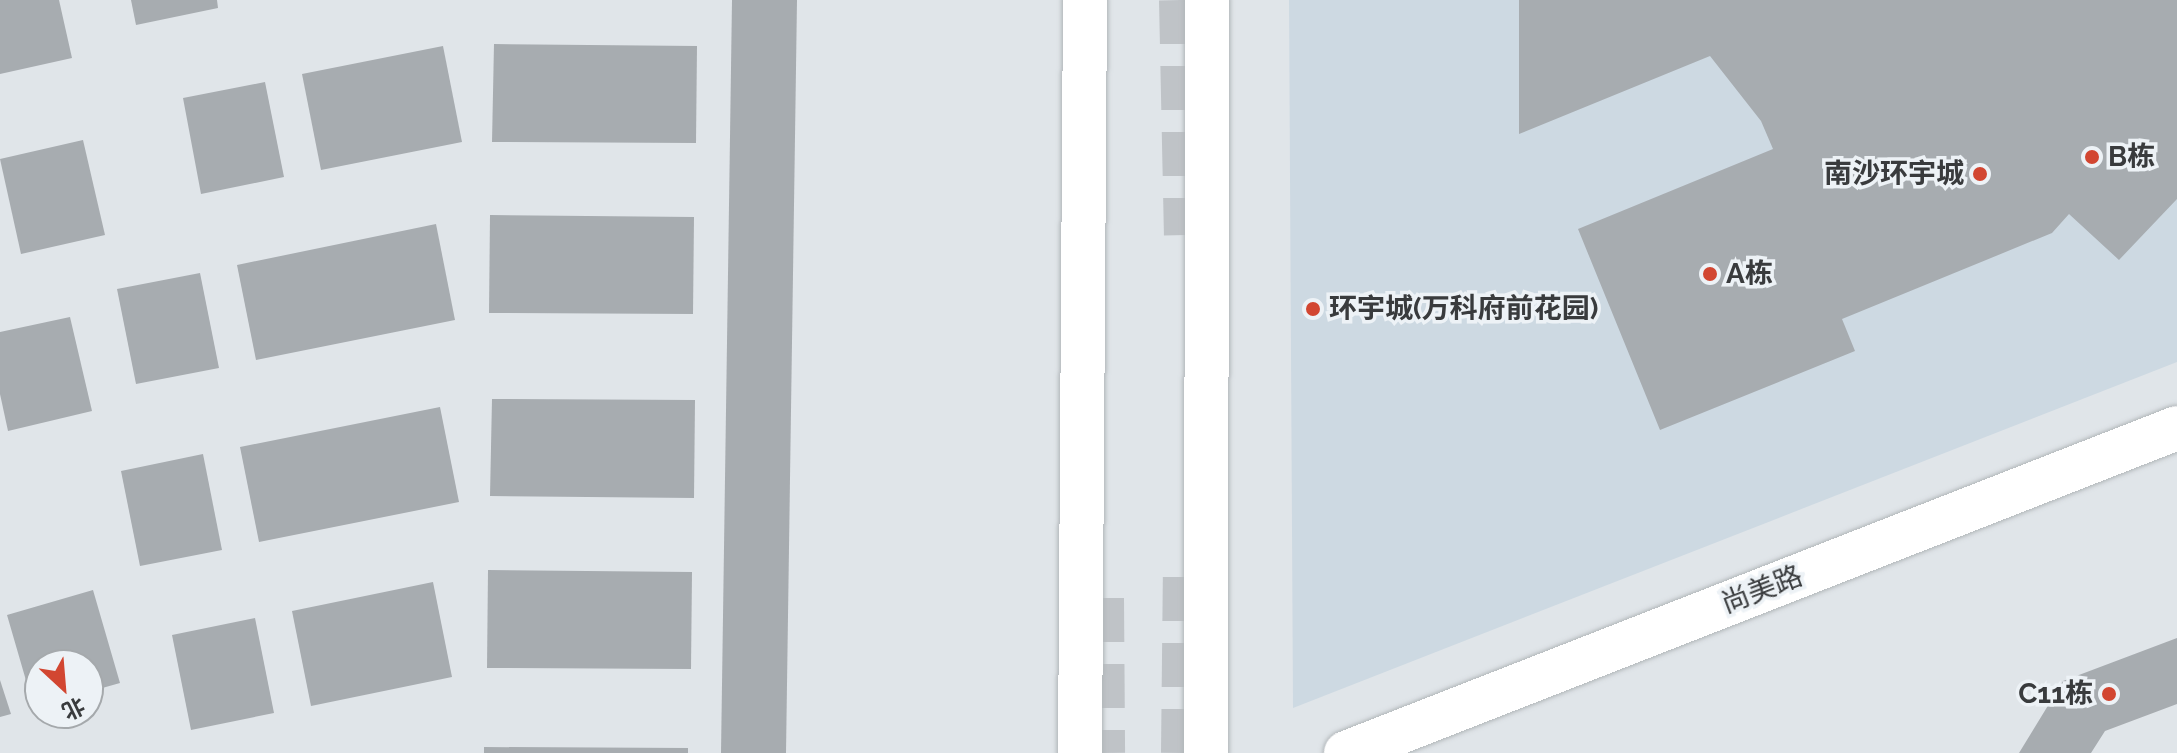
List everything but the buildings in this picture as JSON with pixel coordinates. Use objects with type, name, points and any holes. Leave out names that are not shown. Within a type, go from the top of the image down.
[{"type":"main road","points":[[1080,753],[1085,0]]},
{"type":"main road","points":[[1206,753],[1207,0]]},
{"type":"main road","name":"尚美路","points":[[1346,753],[2177,428]]},
{"type":"shaded area","name":"南沙环宇城","points":[[1289,0],[2177,0],[2177,362],[1293,708]]},
{"type":"tunnel","points":[[1181,0],[1186,235]]},
{"type":"tunnel","points":[[1183,753],[1185,563]]},
{"type":"tunnel","points":[[1102,598],[1103,753]]},
{"type":"place","name":"B栋","points":[[2092,157]]},
{"type":"place","name":"南沙环宇城","points":[[1980,174]]},
{"type":"place","name":"A栋","points":[[1710,274]]},
{"type":"place","name":"环宇城(万科府前花园)","points":[[1313,309]]},
{"type":"place","name":"C11栋","points":[[2109,694]]}]
